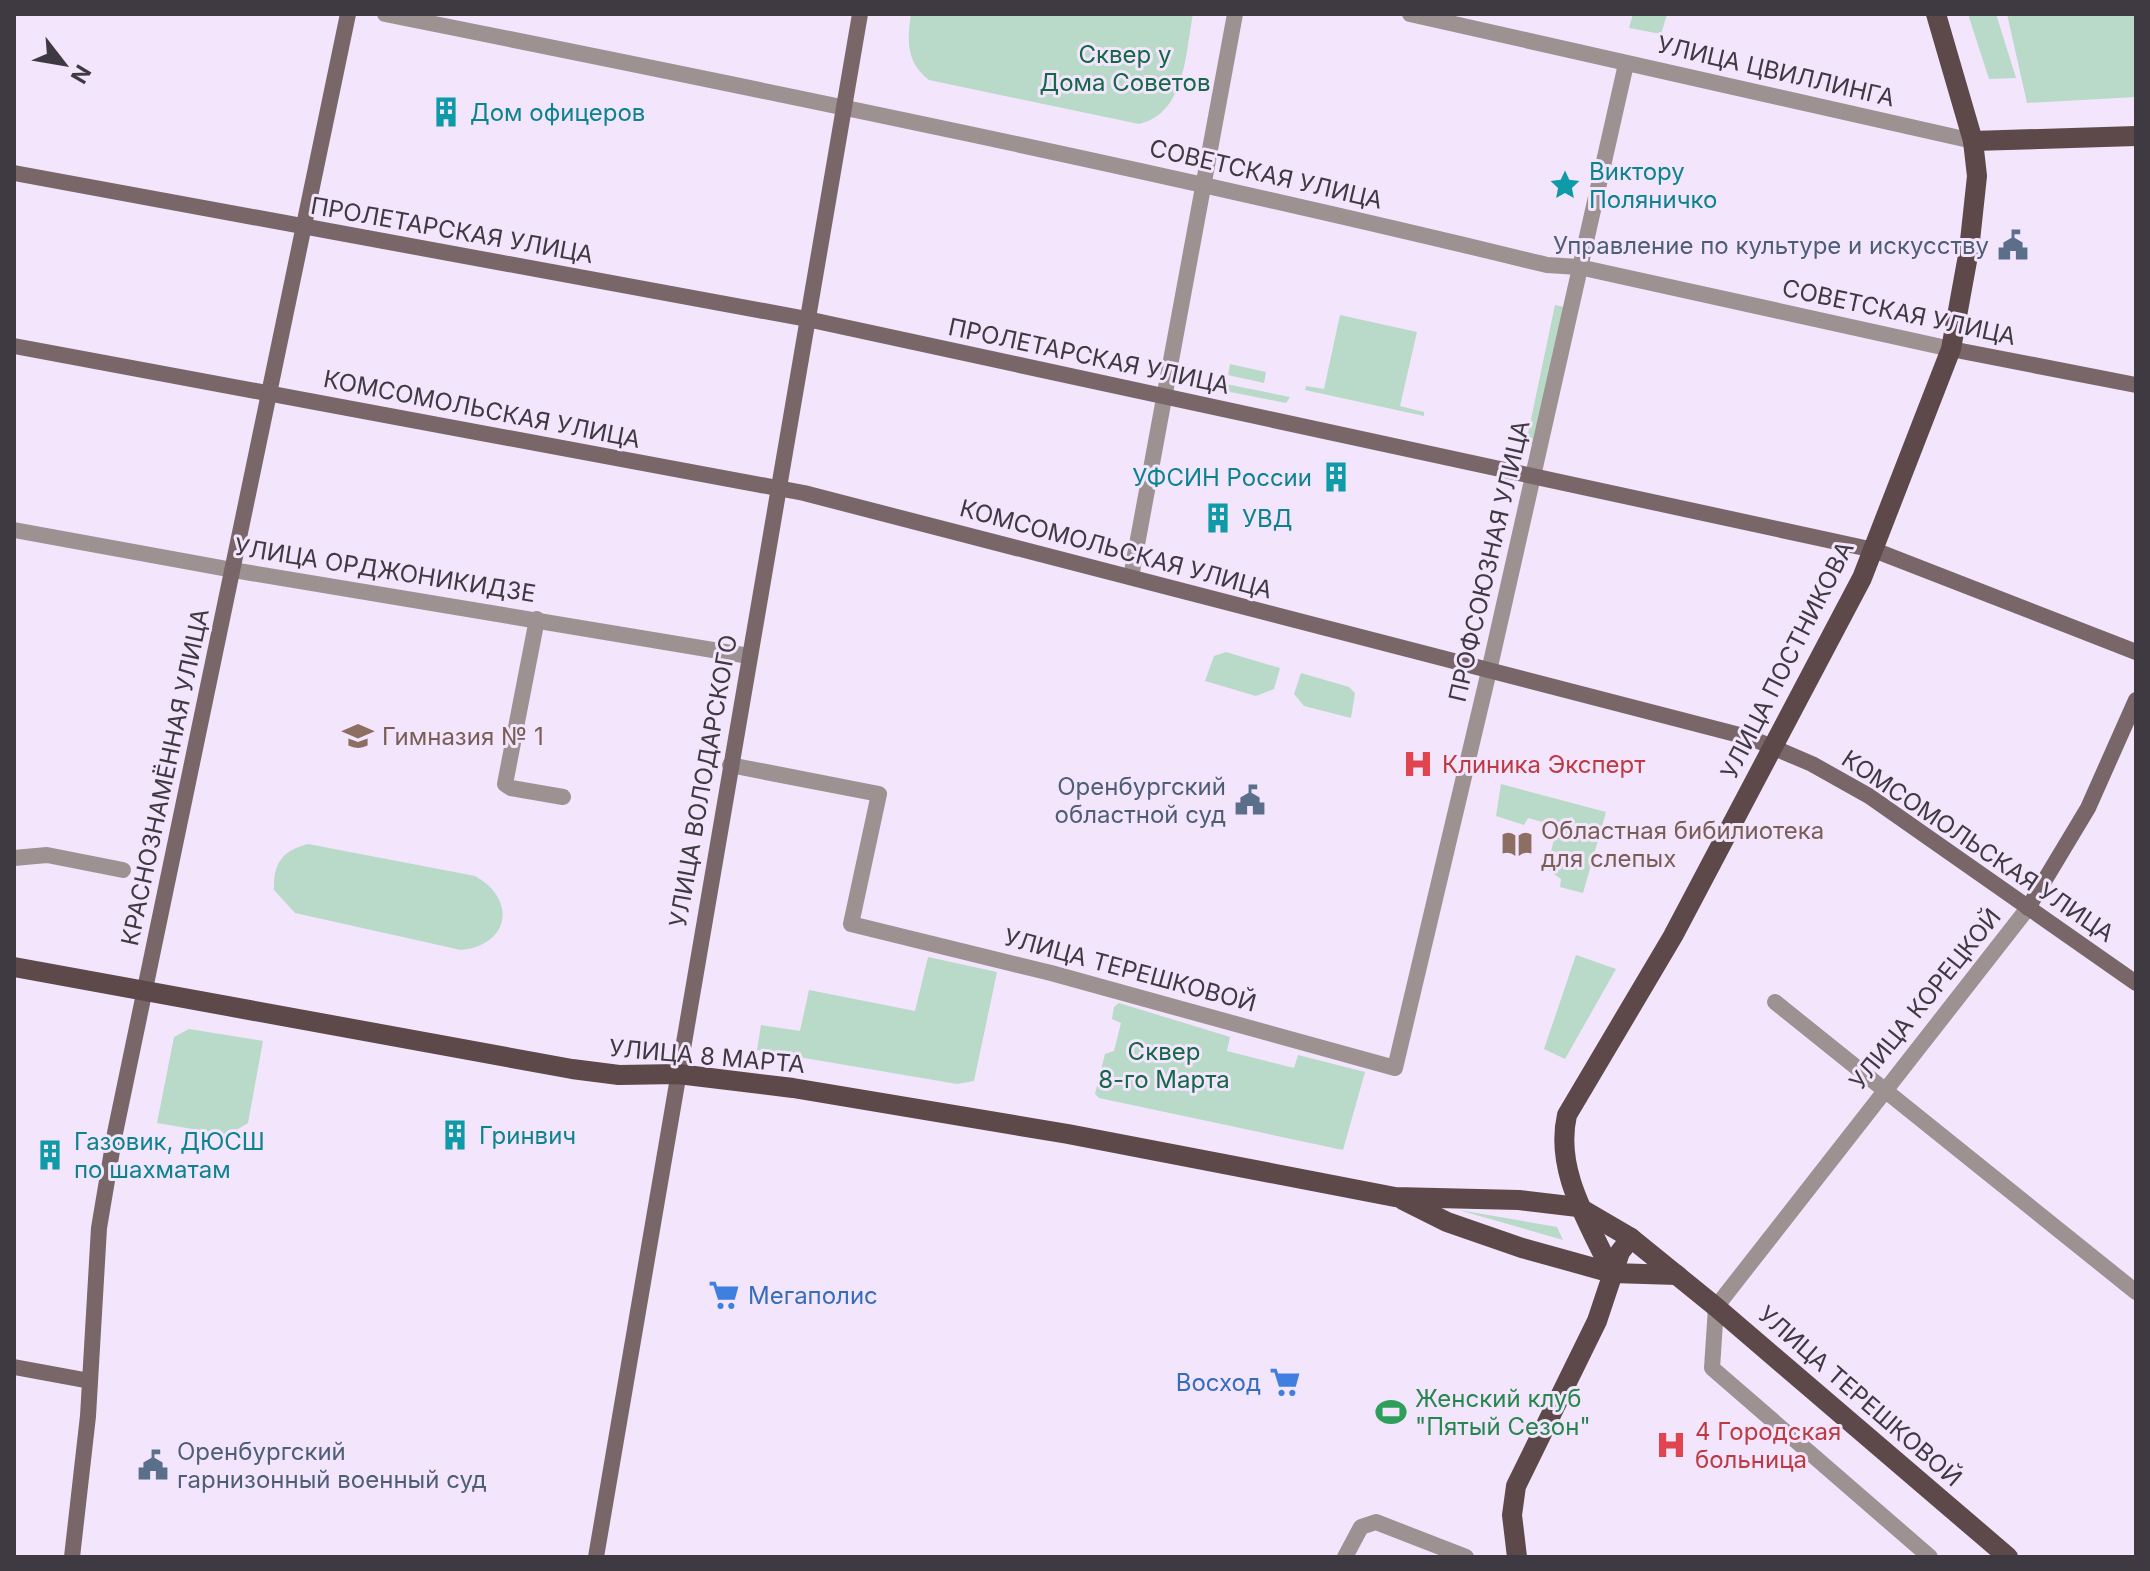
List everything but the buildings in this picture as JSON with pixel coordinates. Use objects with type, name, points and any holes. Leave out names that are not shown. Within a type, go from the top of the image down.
[{"type":"main road","name":"КРАСНОЗНАМЁННАЯ УЛИЦА","points":[[72,1557],[90,1381],[99,1228],[144,991],[348,14]]},
{"type":"main road","name":"УЛИЦА ВОЛОДАРСКОГО","points":[[596,1557],[776,489],[860,14]]},
{"type":"main road","name":"УЛИЦА ПОСТНИКОВА","points":[[1612,1273],[1578,1207],[1563,1133],[1567,1115],[1673,936],[1874,550],[1951,349],[1977,176],[1973,141],[1936,14]]},
{"type":"main road","name":"УЛИЦА ЦВИЛЛИНГА","points":[[1973,141],[2136,136]]},
{"type":"main road","name":"ПРОЛЕТАРСКАЯ УЛИЦА","points":[[14,173],[807,319],[1874,550],[2136,652]]},
{"type":"main road","name":"КОМСОМОЛЬСКАЯ УЛИЦА","points":[[14,346],[776,489],[1131,577],[1771,745],[1869,796],[2136,983]]},
{"type":"main road","name":"СОВЕТСКАЯ УЛИЦА","points":[[1951,349],[2136,385]]},
{"type":"main road","name":"УЛИЦА КОРЕЦКОЙ","points":[[2028,908],[2088,808],[2136,700]]},
{"type":"main road","name":"УЛИЦА 8 МАРТА","points":[[14,967],[572,1069],[619,1075],[678,1074],[793,1088],[1068,1134],[1395,1197],[1519,1200],[1578,1207]]},
{"type":"main road","name":"УЛИЦА 8 МАРТА","points":[[1395,1197],[1447,1222],[1522,1248],[1612,1273]]},
{"type":"main road","name":"УЛИЦА ТЕРЕШКОВОЙ","points":[[1578,1207],[1631,1238],[1677,1275],[2008,1557]]},
{"type":"main road","points":[[1517,1557],[1512,1515],[1516,1486],[1597,1321],[1620,1252],[1631,1238]]},
{"type":"main road","points":[[1612,1273],[1677,1275]]},
{"type":"main road","points":[[14,1367],[90,1381]]},
{"type":"street","name":"СОВЕТСКАЯ УЛИЦА","points":[[385,14],[845,106],[1205,183],[1547,265],[1579,267],[1951,349]]},
{"type":"street","points":[[1131,577],[1235,14]]},
{"type":"street","name":"УЛИЦА ЦВИЛЛИНГА","points":[[1410,14],[1973,141]]},
{"type":"street","name":"ПРОФСОЮЗНАЯ УЛИЦА","points":[[1395,1068],[1489,671],[1626,64]]},
{"type":"street","name":"УЛИЦА ОРДЖОНИКИДЗЕ","points":[[14,530],[233,570],[749,656]]},
{"type":"street","points":[[537,619],[505,784],[511,788],[563,797]]},
{"type":"street","name":"УЛИЦА ТЕРЕШКОВОЙ","points":[[730,765],[879,794],[851,924],[1051,973],[1395,1068]]},
{"type":"street","points":[[14,858],[47,855],[123,870]]},
{"type":"street","name":"УЛИЦА КОРЕЦКОЙ","points":[[1716,1307],[2028,908]]},
{"type":"street","points":[[1775,1002],[2133,1284]]},
{"type":"street","points":[[1716,1307],[1712,1368],[1930,1557]]},
{"type":"street","points":[[1345,1557],[1361,1527],[1376,1522],[1466,1557]]},
{"type":"green space","name":"Сквер у Дома Советов","points":[[911,14],[1193,14],[1185,63],[1175,95],[1154,118],[1139,124],[929,80],[912,58],[909,33]]},
{"type":"green space","points":[[1633,14],[1667,14],[1661,34],[1629,28]]},
{"type":"green space","points":[[1968,14],[1996,14],[2016,78],[1989,79]]},
{"type":"green space","points":[[2007,14],[2136,14],[2136,97],[2027,103]]},
{"type":"green space","points":[[1555,305],[1564,307],[1535,445],[1526,443]]},
{"type":"green space","points":[[1340,315],[1417,332],[1400,406],[1424,412],[1424,416],[1305,390],[1306,386],[1324,389]]},
{"type":"green space","points":[[1230,364],[1266,372],[1264,383],[1228,375]]},
{"type":"green space","points":[[1211,381],[1290,397],[1286,403],[1210,388]]},
{"type":"green space","points":[[1226,652],[1280,668],[1274,689],[1256,696],[1205,681],[1214,656]]},
{"type":"green space","points":[[1301,673],[1349,687],[1355,693],[1351,718],[1304,706],[1294,694]]},
{"type":"green space","points":[[1501,784],[1606,812],[1583,893],[1560,887],[1561,879],[1547,869],[1557,826],[1528,818],[1524,825],[1496,816]]},
{"type":"green space","points":[[308,844],[475,876],[488,886],[502,908],[498,930],[490,940],[461,950],[295,913],[274,890],[275,872],[286,855]]},
{"type":"green space","points":[[1576,955],[1616,969],[1565,1059],[1544,1049]]},
{"type":"green space","points":[[928,957],[997,972],[974,1081],[957,1084],[757,1050],[761,1025],[800,1031],[809,990],[915,1011]]},
{"type":"green space","name":"Сквер 8-го Марта","points":[[1119,1003],[1230,1037],[1227,1051],[1294,1068],[1298,1055],[1365,1072],[1343,1150],[1099,1098],[1095,1094],[1105,1054],[1114,1051],[1121,1023],[1112,1019],[1114,1007]]},
{"type":"green space","points":[[189,1029],[263,1041],[248,1123],[228,1135],[157,1123],[174,1037]]},
{"type":"green space","points":[[1459,1210],[1557,1227],[1563,1240]]},
{"type":"place","name":"Дом офицеров","points":[[446,112]]},
{"type":"place","name":"Виктору Поляничко","points":[[1565,185]]},
{"type":"place","name":"Управление по культуре и искусству","points":[[2013,245]]},
{"type":"place","name":"УФСИН России","points":[[1336,477]]},
{"type":"place","name":"УВД","points":[[1218,518]]},
{"type":"place","name":"Гимназия № 1","points":[[358,736]]},
{"type":"place","name":"Клиника Эксперт","points":[[1418,764]]},
{"type":"place","name":"Оренбургский областной суд","points":[[1250,800]]},
{"type":"place","name":"Областная бибилиотека для слепых","points":[[1517,844]]},
{"type":"place","name":"Гринвич","points":[[455,1135]]},
{"type":"place","name":"Газовик, ДЮСШ по шахматам","points":[[50,1155]]},
{"type":"place","name":"Мегаполис","points":[[724,1295]]},
{"type":"place","name":"Восход","points":[[1285,1382]]},
{"type":"place","name":"Женский клуб \"Пятый Сезон\"","points":[[1391,1412]]},
{"type":"place","name":"4 Городская больница","points":[[1671,1445]]},
{"type":"place","name":"Оренбургский гарнизонный военный суд","points":[[153,1465]]}]
